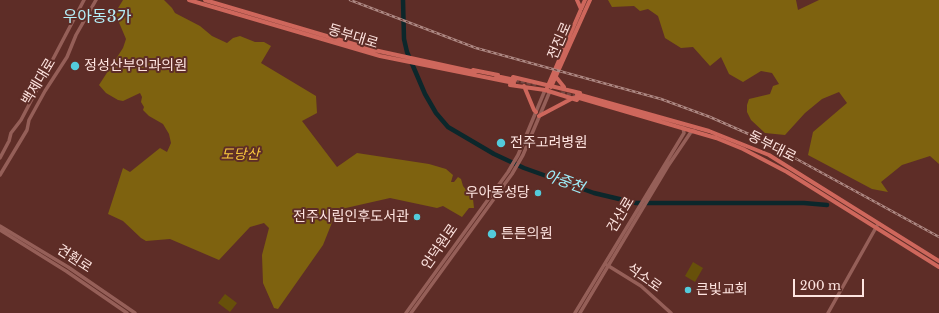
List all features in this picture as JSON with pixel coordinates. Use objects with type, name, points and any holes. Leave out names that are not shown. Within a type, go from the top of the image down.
[{"type":"main road","name":"동부대로","points":[[189,0],[358,51],[402,61],[416,61]]},
{"type":"main road","name":"동부대로","points":[[205,0],[416,61],[469,72]]},
{"type":"main road","points":[[577,0],[581,9]]},
{"type":"main road","name":"전진로","points":[[548,91],[585,0]]},
{"type":"main road","name":"전진로","points":[[554,76],[590,0]]},
{"type":"main road","points":[[469,72],[516,82],[564,89],[575,95]]},
{"type":"main road","points":[[469,72],[516,82]]},
{"type":"main road","points":[[538,84],[548,80],[550,75],[554,76],[564,87],[564,89]]},
{"type":"main road","name":"동부대로","points":[[516,82],[524,86],[575,95],[676,121],[727,137],[768,155],[939,267]]},
{"type":"main road","points":[[524,86],[536,112]]},
{"type":"main road","name":"동부대로","points":[[575,95],[694,131],[723,141],[767,160],[939,261]]},
{"type":"main road","points":[[539,116],[575,95]]},
{"type":"street","name":"백제대로","points":[[0,158],[9,141],[11,133],[24,114],[84,0]]},
{"type":"street","name":"백제대로","points":[[0,175],[26,130],[29,120],[45,91],[67,57],[98,0]]},
{"type":"street","points":[[510,173],[536,112],[548,91]]},
{"type":"street","points":[[499,189],[521,158],[548,91]]},
{"type":"street","name":"건산로","points":[[580,313],[641,211],[645,200],[684,133],[683,128]]},
{"type":"street","name":"건산로","points":[[575,313],[636,210],[645,200],[689,134],[694,131]]},
{"type":"street","name":"안덕원로","points":[[406,313],[493,193],[499,189]]},
{"type":"street","name":"안덕원로","points":[[411,313],[497,196],[499,189]]},
{"type":"street","points":[[828,313],[877,225]]},
{"type":"street","name":"견훤로","points":[[0,226],[68,267],[135,313]]},
{"type":"street","name":"견훤로","points":[[0,230],[66,271],[127,313]]},
{"type":"street","name":"석소로","points":[[606,261],[608,266],[641,286],[671,313]]},
{"type":"shaded area","points":[[693,262],[703,268],[695,282],[685,276]]},
{"type":"shaded area","points":[[225,294],[237,303],[230,312],[218,303]]},
{"type":"green space","name":"도당산","points":[[123,0],[164,0],[175,13],[200,26],[212,36],[227,43],[233,38],[240,36],[255,42],[264,42],[271,46],[261,63],[316,96],[317,113],[302,121],[337,167],[357,153],[429,164],[446,169],[453,175],[451,182],[454,182],[458,177],[461,179],[463,186],[473,199],[474,208],[469,208],[462,217],[443,206],[437,208],[390,198],[337,210],[323,245],[278,309],[274,308],[263,283],[262,255],[269,228],[264,223],[250,227],[219,260],[170,239],[146,241],[123,221],[108,214],[123,168],[130,172],[160,148],[167,152],[171,143],[169,134],[163,124],[149,116],[143,110],[144,107],[141,102],[142,97],[140,93],[123,101],[118,100],[106,93],[99,85],[123,48],[126,39],[115,13]]},
{"type":"green space","points":[[608,0],[796,0],[798,10],[819,0],[939,0],[939,164],[930,156],[902,165],[881,182],[888,192],[872,189],[808,155],[813,132],[847,103],[839,92],[822,99],[805,113],[785,135],[765,133],[751,120],[747,112],[747,105],[749,99],[770,94],[773,86],[779,84],[772,73],[761,71],[743,82],[729,74],[721,57],[710,66],[693,47],[681,48],[665,38],[658,16],[648,9],[640,11],[634,6],[612,7]]},
{"type":"waterway","name":"아중천","points":[[403,0],[404,39],[407,52],[425,94],[436,113],[448,127],[494,154],[524,168],[594,193],[636,203],[804,203],[827,205]]},
{"type":"tunnel","points":[[515,80],[536,84]]},
{"type":"tunnel","points":[[561,93],[576,97]]},
{"type":"railway","points":[[350,0],[476,48],[661,99],[710,117],[760,139],[939,237]]},
{"type":"place","name":"정성산부인과의원","points":[[75,66]]},
{"type":"place","name":"전주고려병원","points":[[501,143]]},
{"type":"place","name":"우아동성당","points":[[538,193]]},
{"type":"place","name":"전주시립인후도서관","points":[[417,217]]},
{"type":"place","name":"튼튼의원","points":[[492,234]]},
{"type":"place","name":"큰빛교회","points":[[688,290]]},
{"type":"district","name":"우아동3가","points":[[97,17]]}]
